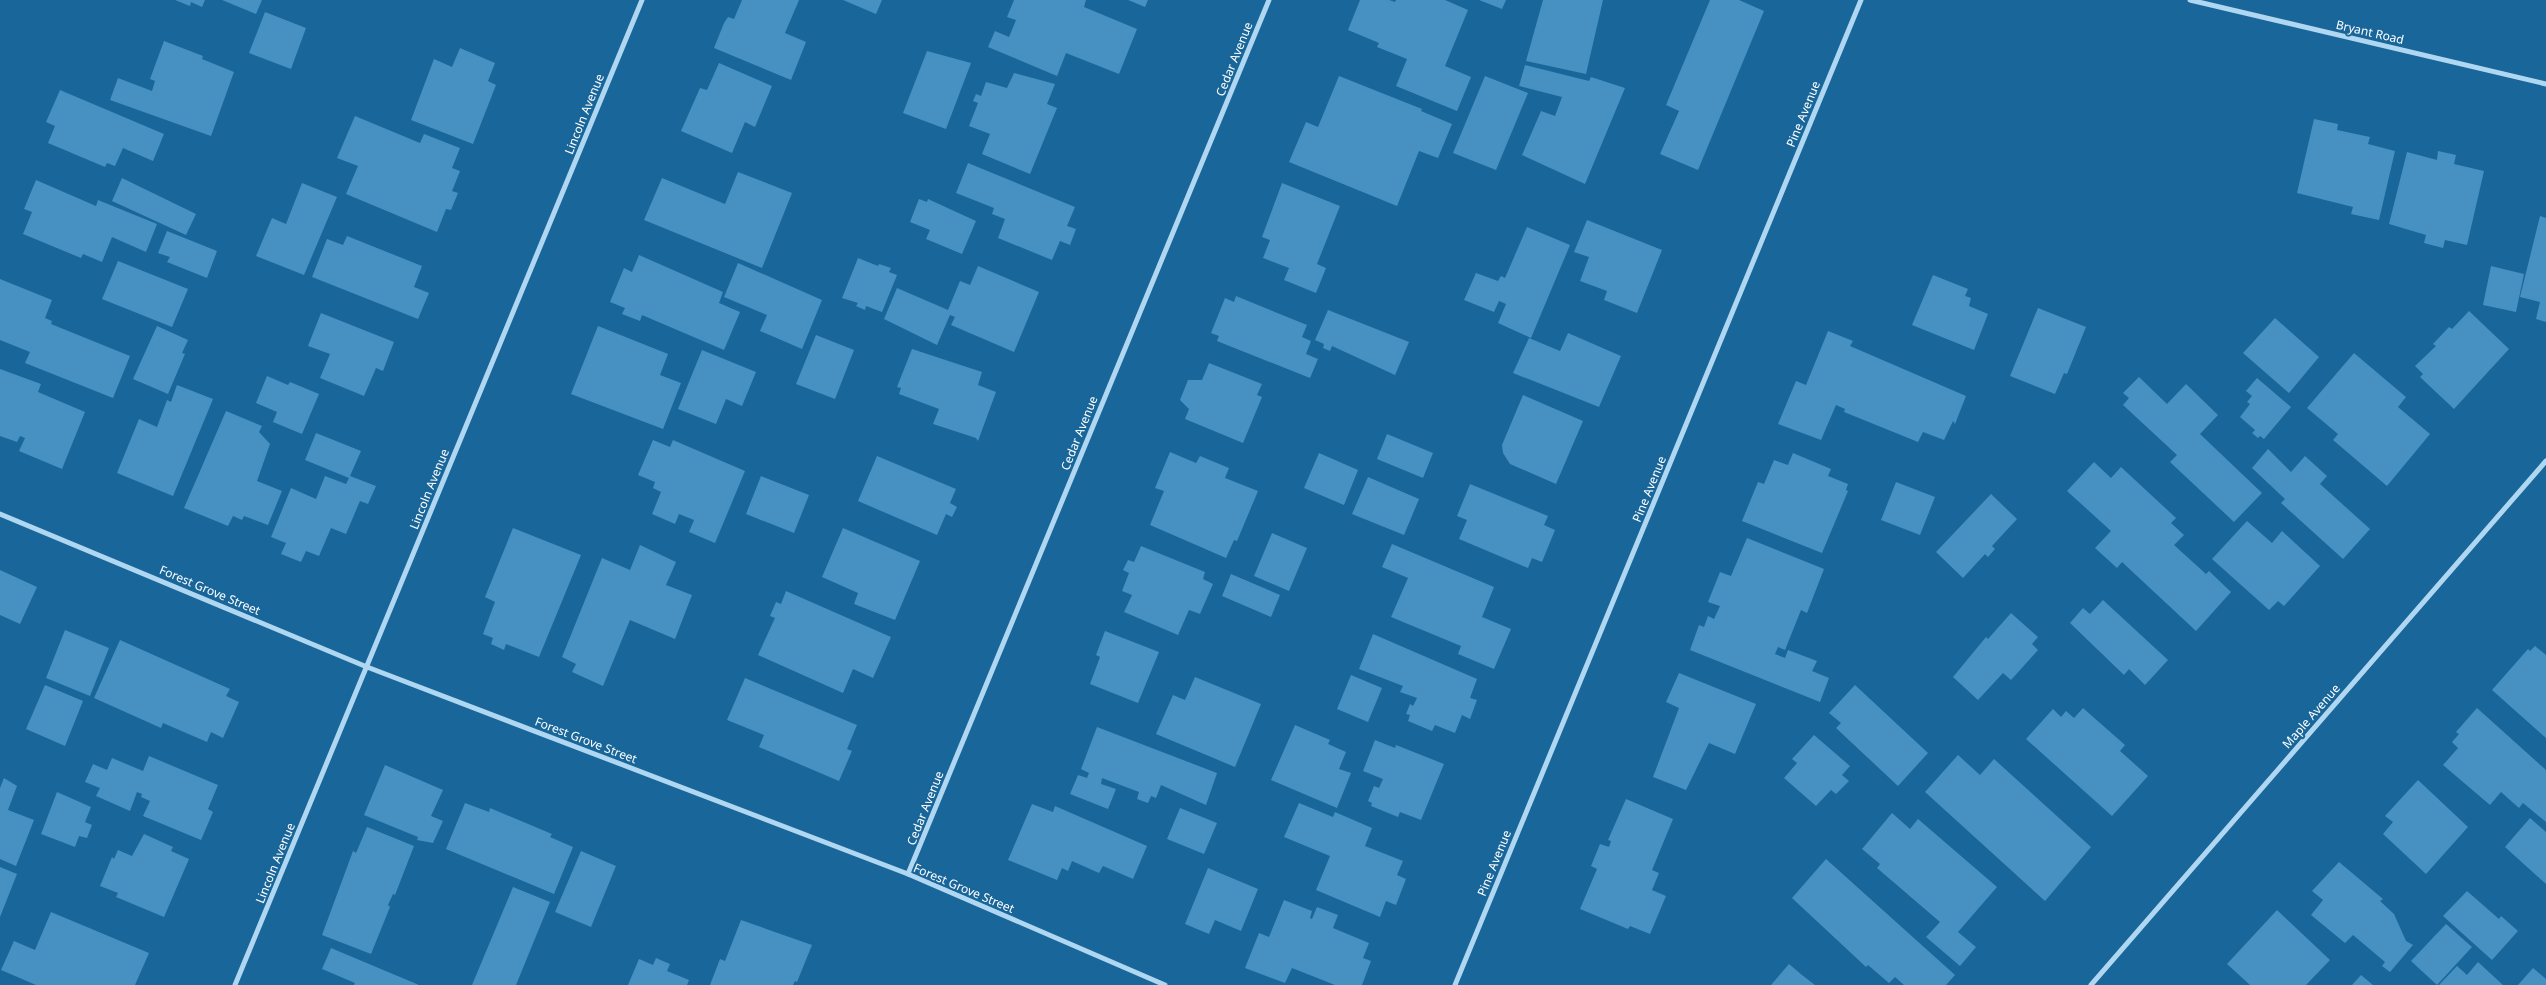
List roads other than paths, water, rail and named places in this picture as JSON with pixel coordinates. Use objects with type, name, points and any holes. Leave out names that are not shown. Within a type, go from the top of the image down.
[{"type":"street","name":"Lincoln Avenue","points":[[236,985],[642,0]]},
{"type":"street","name":"Cedar Avenue","points":[[908,874],[1269,0]]},
{"type":"street","name":"Pine Avenue","points":[[1455,985],[1861,0]]},
{"type":"street","name":"Bryant Road","points":[[2190,0],[2546,84]]},
{"type":"street","name":"Maple Avenue","points":[[2091,985],[2546,461]]},
{"type":"street","name":"Forest Grove Street","points":[[0,514],[367,666],[908,874],[1165,985]]}]
